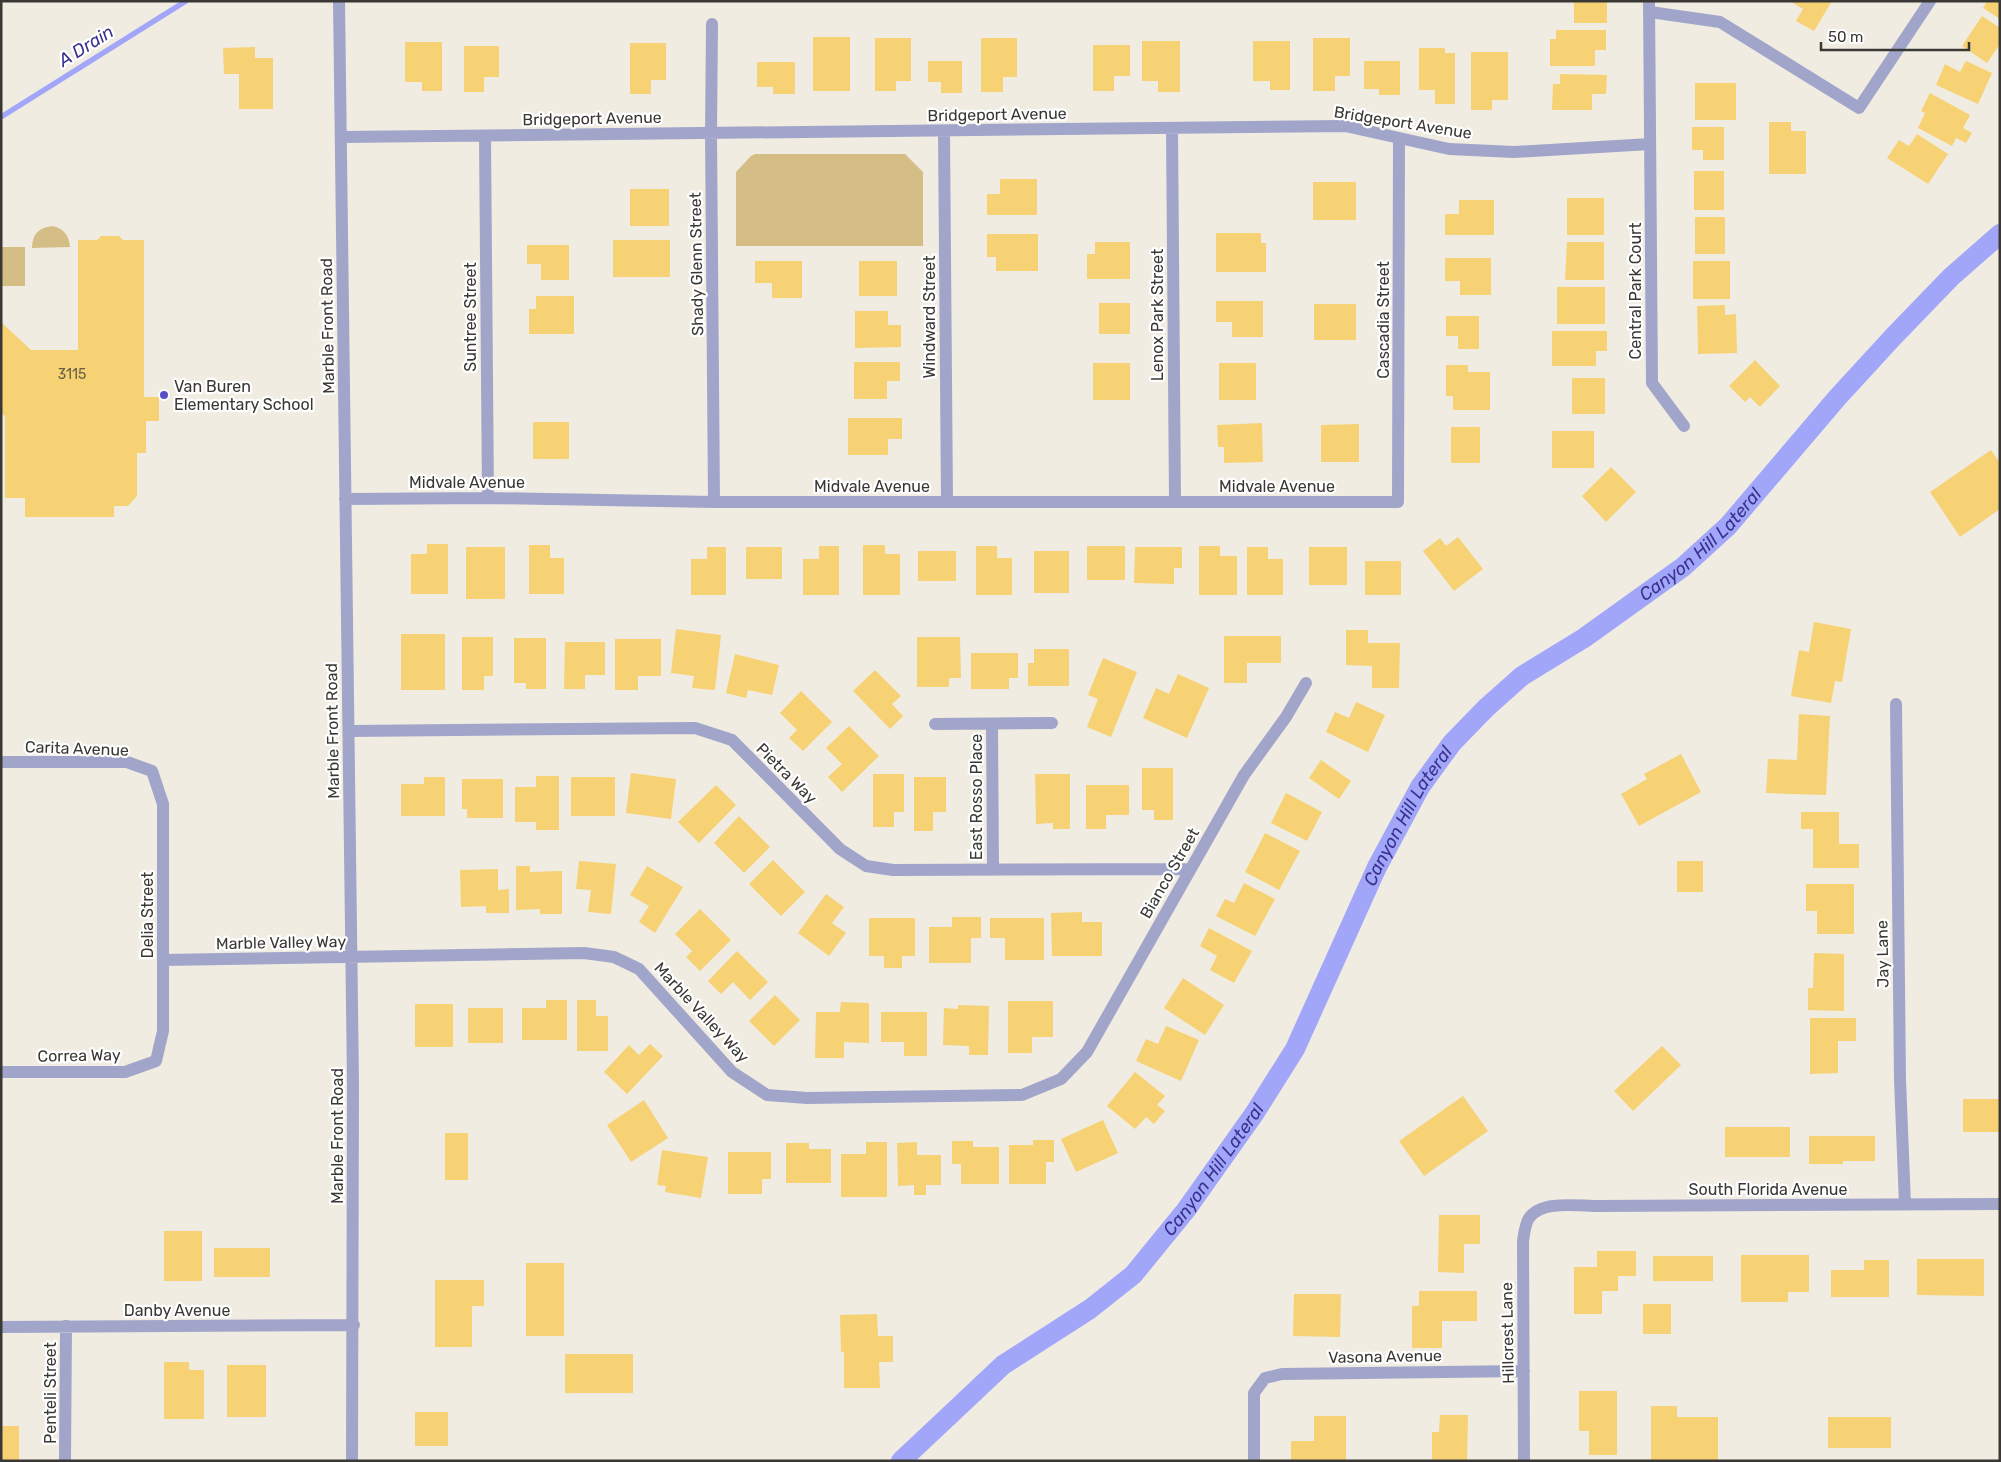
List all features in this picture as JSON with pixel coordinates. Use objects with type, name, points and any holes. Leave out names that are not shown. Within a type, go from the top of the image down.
[{"type":"street","name":"Marble Front Road","points":[[340,1],[352,957],[354,1325],[352,1461]]},
{"type":"street","points":[[1650,7],[1720,22],[1860,108],[1930,1]]},
{"type":"street","name":"Central Park Court","points":[[1650,7],[1652,383],[1684,426]]},
{"type":"street","name":"Shady Glenn Street","points":[[712,24],[714,502]]},
{"type":"street","name":"Bridgeport Avenue","points":[[341,137],[1345,126],[1449,149],[1514,152],[1650,144]]},
{"type":"street","name":"Lenox Park Street","points":[[1172,128],[1174,502]]},
{"type":"street","name":"Windward Street","points":[[944,130],[947,502]]},
{"type":"street","name":"Suntree Street","points":[[485,136],[488,498]]},
{"type":"street","name":"Cascadia Street","points":[[1398,502],[1399,138]]},
{"type":"street","name":"Midvale Avenue","points":[[345,499],[488,498],[714,502],[1398,502]]},
{"type":"street","name":"Bianco Street","points":[[1061,1079],[1087,1052],[1244,775],[1286,717],[1306,683]]},
{"type":"street","name":"Jay Lane","points":[[1896,704],[1900,1080],[1905,1204]]},
{"type":"street","name":"East Rosso Place","points":[[935,724],[1052,723]]},
{"type":"street","name":"East Rosso Place","points":[[992,724],[993,869]]},
{"type":"street","name":"Pietra Way","points":[[349,730],[695,728],[732,740],[840,849],[866,866],[893,870],[1190,869]]},
{"type":"street","name":"Carita Avenue","points":[[1,762],[127,762],[152,771]]},
{"type":"street","name":"Delia Street","points":[[152,771],[163,804],[163,1031],[156,1061]]},
{"type":"street","name":"Marble Valley Way","points":[[163,960],[584,953],[614,957],[639,969],[732,1072],[767,1095],[807,1098],[1022,1094],[1061,1079]]},
{"type":"street","name":"Correa Way","points":[[1,1072],[125,1072],[156,1061]]},
{"type":"street","name":"South Florida Avenue","points":[[1538,1210],[1557,1207],[1597,1206],[2000,1204]]},
{"type":"street","name":"Hillcrest Lane","points":[[1524,1461],[1522,1241],[1528,1220],[1538,1210]]},
{"type":"street","name":"Danby Avenue","points":[[1,1327],[354,1325]]},
{"type":"street","name":"Penteli Street","points":[[66,1326],[66,1461]]},
{"type":"street","name":"Vasona Avenue","points":[[1254,1461],[1254,1393],[1265,1378],[1282,1374],[1524,1371]]},
{"type":"shaded area","points":[[755,154],[905,154],[923,172],[923,246],[736,246],[736,172]]},
{"type":"shaded area","points":[[53,226],[65,233],[70,247],[32,248],[33,239],[37,232]]},
{"type":"shaded area","points":[[1,247],[25,247],[25,286],[1,286]]},
{"type":"building","points":[[1574,1],[1607,1],[1607,23],[1574,23]]},
{"type":"building","points":[[1790,1],[1832,1],[1814,31],[1796,21],[1803,9]]},
{"type":"building","points":[[1987,1],[2000,1],[2000,19],[1983,8]]},
{"type":"building","points":[[1982,16],[2000,28],[2000,44],[1987,63],[1962,46]]},
{"type":"building","points":[[1556,30],[1606,30],[1606,50],[1595,50],[1595,66],[1550,66],[1550,39],[1556,39]]},
{"type":"building","points":[[813,37],[850,37],[850,91],[813,91]]},
{"type":"building","points":[[875,38],[911,38],[911,81],[896,81],[896,91],[875,91]]},
{"type":"building","points":[[981,38],[1017,38],[1017,77],[1003,77],[1003,92],[981,92]]},
{"type":"building","points":[[1313,38],[1350,38],[1350,76],[1335,76],[1335,91],[1313,91]]},
{"type":"building","points":[[1142,41],[1180,41],[1180,92],[1158,92],[1158,81],[1142,81]]},
{"type":"building","points":[[1253,41],[1290,41],[1290,90],[1270,90],[1270,81],[1253,81]]},
{"type":"building","points":[[405,42],[442,42],[442,91],[422,91],[422,82],[405,82]]},
{"type":"building","points":[[630,43],[666,43],[666,80],[651,80],[651,94],[630,94]]},
{"type":"building","points":[[1093,45],[1130,45],[1130,76],[1114,76],[1114,91],[1093,91]]},
{"type":"building","points":[[464,46],[499,46],[499,77],[484,77],[484,92],[464,92]]},
{"type":"building","points":[[255,47],[255,58],[273,58],[273,109],[239,109],[239,74],[224,74],[223,48]]},
{"type":"building","points":[[1419,48],[1445,48],[1445,53],[1455,53],[1455,104],[1435,104],[1435,90],[1419,90]]},
{"type":"building","points":[[1471,52],[1508,52],[1508,100],[1492,100],[1492,110],[1471,110]]},
{"type":"building","points":[[928,61],[962,61],[962,93],[941,93],[941,82],[928,82]]},
{"type":"building","points":[[1364,61],[1400,61],[1400,95],[1379,95],[1379,89],[1364,89]]},
{"type":"building","points":[[1966,61],[1992,73],[1978,104],[1936,85],[1945,64],[1960,72]]},
{"type":"building","points":[[757,62],[795,62],[795,94],[773,94],[773,87],[757,87]]},
{"type":"building","points":[[1560,74],[1607,75],[1606,94],[1592,94],[1592,110],[1552,110],[1553,84],[1560,84]]},
{"type":"building","points":[[1695,83],[1736,83],[1736,120],[1695,120]]},
{"type":"building","points":[[1930,93],[1970,115],[1963,128],[1972,133],[1966,143],[1956,138],[1952,146],[1918,128],[1925,113],[1921,111]]},
{"type":"building","points":[[1769,122],[1791,122],[1791,131],[1806,131],[1806,174],[1769,174]]},
{"type":"building","points":[[1692,127],[1724,127],[1724,160],[1703,160],[1703,150],[1692,150]]},
{"type":"building","points":[[1917,134],[1948,154],[1928,184],[1887,158],[1899,140],[1909,146]]},
{"type":"building","points":[[1694,171],[1724,171],[1724,210],[1694,210]]},
{"type":"building","points":[[1000,179],[1037,179],[1037,215],[987,215],[987,194],[1000,194]]},
{"type":"building","points":[[1313,182],[1356,182],[1356,220],[1313,220]]},
{"type":"building","points":[[630,189],[669,189],[669,226],[630,226]]},
{"type":"building","points":[[1567,198],[1604,198],[1604,235],[1567,235]]},
{"type":"building","points":[[1459,200],[1494,200],[1494,235],[1445,235],[1445,214],[1459,214]]},
{"type":"building","points":[[1695,217],[1725,217],[1725,254],[1695,254]]},
{"type":"building","points":[[1216,233],[1261,233],[1261,243],[1266,243],[1266,272],[1216,272]]},
{"type":"building","points":[[987,234],[1038,234],[1038,271],[996,271],[996,257],[987,257]]},
{"type":"building","points":[[101,236],[119,236],[123,240],[144,240],[144,397],[159,397],[159,421],[146,421],[146,453],[137,453],[137,496],[128,506],[114,506],[114,517],[25,517],[25,498],[5,498],[5,416],[1,413],[1,322],[31,350],[78,350],[78,240],[97,240]]},
{"type":"building","points":[[613,240],[670,240],[670,277],[613,277]]},
{"type":"building","points":[[1095,242],[1130,242],[1130,279],[1087,279],[1087,254],[1095,254]]},
{"type":"building","points":[[1567,242],[1604,242],[1604,280],[1565,280]]},
{"type":"building","points":[[527,245],[569,245],[569,280],[541,280],[541,264],[527,264]]},
{"type":"building","points":[[1445,258],[1491,258],[1491,295],[1460,295],[1460,281],[1445,281]]},
{"type":"building","points":[[755,261],[802,261],[802,298],[772,298],[772,283],[755,283]]},
{"type":"building","points":[[859,261],[897,261],[897,296],[859,296]]},
{"type":"building","points":[[1693,261],[1730,261],[1730,299],[1693,299]]},
{"type":"building","points":[[1557,287],[1605,287],[1605,324],[1557,324]]},
{"type":"building","points":[[536,296],[574,296],[574,334],[529,334],[529,309],[536,309]]},
{"type":"building","points":[[1216,301],[1263,301],[1263,337],[1232,337],[1232,322],[1216,322]]},
{"type":"building","points":[[1099,303],[1130,303],[1130,334],[1099,334]]},
{"type":"building","points":[[1314,304],[1356,304],[1356,340],[1314,340]]},
{"type":"building","points":[[1725,305],[1725,315],[1736,314],[1737,353],[1698,354],[1697,306]]},
{"type":"building","points":[[855,311],[888,311],[888,325],[901,325],[901,347],[855,348]]},
{"type":"building","points":[[1446,316],[1479,316],[1479,349],[1458,349],[1458,336],[1446,336]]},
{"type":"building","points":[[1552,331],[1607,331],[1607,351],[1596,351],[1596,366],[1552,366]]},
{"type":"building","points":[[1755,360],[1780,386],[1760,407],[1750,397],[1745,402],[1729,386]]},
{"type":"building","points":[[854,362],[900,362],[900,381],[887,381],[887,399],[854,399]]},
{"type":"building","points":[[1093,363],[1130,363],[1130,400],[1093,400]]},
{"type":"building","points":[[1219,363],[1256,363],[1256,400],[1219,400]]},
{"type":"building","points":[[1446,365],[1468,365],[1468,372],[1490,372],[1490,410],[1453,410],[1453,396],[1446,396]]},
{"type":"building","points":[[1572,378],[1605,378],[1605,414],[1572,414]]},
{"type":"building","points":[[848,418],[902,418],[902,439],[888,439],[888,455],[848,455]]},
{"type":"building","points":[[533,422],[569,422],[569,459],[533,459]]},
{"type":"building","points":[[1262,423],[1263,462],[1224,463],[1224,447],[1218,447],[1217,425]]},
{"type":"building","points":[[1359,424],[1359,462],[1321,462],[1321,425]]},
{"type":"building","points":[[1451,427],[1480,427],[1480,463],[1451,463]]},
{"type":"building","points":[[1552,431],[1594,431],[1594,468],[1552,468]]},
{"type":"building","points":[[1991,450],[2000,463],[2000,509],[1960,537],[1930,492]]},
{"type":"building","points":[[1611,467],[1636,492],[1606,522],[1582,496]]},
{"type":"building","points":[[1458,537],[1483,569],[1454,591],[1423,551],[1440,538],[1446,546]]},
{"type":"building","points":[[427,544],[448,544],[448,594],[411,594],[411,554],[427,554]]},
{"type":"building","points":[[529,545],[550,545],[550,558],[564,558],[564,594],[529,594]]},
{"type":"building","points":[[863,545],[885,545],[885,554],[900,554],[900,595],[863,595]]},
{"type":"building","points":[[819,546],[839,546],[839,595],[803,595],[803,559],[819,559]]},
{"type":"building","points":[[976,546],[997,546],[997,558],[1012,558],[1012,595],[976,595]]},
{"type":"building","points":[[1087,546],[1125,546],[1125,580],[1087,580]]},
{"type":"building","points":[[1199,546],[1220,546],[1220,556],[1237,556],[1237,595],[1199,595]]},
{"type":"building","points":[[466,547],[505,547],[505,599],[466,599]]},
{"type":"building","points":[[707,547],[726,547],[726,595],[691,595],[691,559],[707,559]]},
{"type":"building","points":[[746,547],[782,547],[782,579],[746,579]]},
{"type":"building","points":[[1135,547],[1182,547],[1182,568],[1174,568],[1174,584],[1134,583]]},
{"type":"building","points":[[1247,547],[1268,547],[1268,559],[1283,559],[1283,595],[1247,595]]},
{"type":"building","points":[[1309,547],[1347,547],[1347,585],[1309,585]]},
{"type":"building","points":[[918,551],[956,551],[956,581],[918,581]]},
{"type":"building","points":[[1034,551],[1069,551],[1069,593],[1034,593]]},
{"type":"building","points":[[1365,561],[1401,561],[1401,595],[1365,595]]},
{"type":"building","points":[[1814,622],[1851,629],[1842,682],[1835,681],[1831,703],[1791,696],[1799,650],[1809,652]]},
{"type":"building","points":[[676,629],[721,635],[715,690],[692,688],[694,676],[671,673]]},
{"type":"building","points":[[1346,630],[1368,630],[1368,643],[1400,643],[1399,688],[1372,688],[1372,666],[1346,665]]},
{"type":"building","points":[[401,634],[445,634],[445,690],[401,690]]},
{"type":"building","points":[[1224,636],[1281,636],[1281,663],[1247,663],[1247,683],[1224,683]]},
{"type":"building","points":[[462,637],[493,637],[493,676],[484,676],[484,690],[462,690]]},
{"type":"building","points":[[917,637],[960,637],[961,678],[949,678],[949,687],[917,687]]},
{"type":"building","points":[[514,638],[546,638],[546,689],[526,689],[526,683],[514,683]]},
{"type":"building","points":[[615,639],[661,639],[661,676],[638,676],[638,690],[615,690]]},
{"type":"building","points":[[565,642],[605,642],[605,675],[585,675],[585,689],[564,689]]},
{"type":"building","points":[[1034,649],[1069,649],[1069,686],[1028,686],[1028,663],[1034,663]]},
{"type":"building","points":[[971,653],[1018,653],[1018,678],[1009,678],[1009,689],[971,689]]},
{"type":"building","points":[[735,654],[779,665],[772,695],[748,690],[746,698],[726,693]]},
{"type":"building","points":[[1103,658],[1137,672],[1111,737],[1087,727],[1098,699],[1088,695]]},
{"type":"building","points":[[875,670],[901,696],[892,704],[903,716],[890,729],[853,691]]},
{"type":"building","points":[[1178,674],[1209,688],[1187,738],[1143,718],[1156,688],[1169,694]]},
{"type":"building","points":[[801,691],[832,722],[803,751],[789,738],[797,730],[780,713]]},
{"type":"building","points":[[1356,702],[1385,715],[1368,752],[1326,732],[1335,712],[1349,718]]},
{"type":"building","points":[[1799,714],[1830,716],[1826,795],[1766,793],[1768,759],[1797,760]]},
{"type":"building","points":[[849,726],[879,756],[842,792],[828,777],[842,764],[826,748]]},
{"type":"building","points":[[1681,754],[1701,792],[1639,826],[1621,794],[1647,779],[1644,774]]},
{"type":"building","points":[[1321,760],[1351,781],[1339,799],[1309,778]]},
{"type":"building","points":[[1142,768],[1173,768],[1173,820],[1154,820],[1154,810],[1142,810]]},
{"type":"building","points":[[631,773],[676,779],[671,819],[626,813]]},
{"type":"building","points":[[873,774],[904,774],[904,812],[894,812],[894,827],[873,827]]},
{"type":"building","points":[[1035,774],[1070,774],[1070,829],[1053,829],[1053,823],[1036,824]]},
{"type":"building","points":[[536,776],[559,776],[559,830],[536,830],[536,822],[515,822],[515,787],[536,787]]},
{"type":"building","points":[[424,777],[445,777],[445,816],[401,816],[401,784],[424,784]]},
{"type":"building","points":[[571,777],[615,777],[615,816],[571,816]]},
{"type":"building","points":[[914,777],[946,777],[946,812],[933,812],[933,831],[914,831]]},
{"type":"building","points":[[462,779],[503,779],[503,818],[467,818],[467,809],[462,809]]},
{"type":"building","points":[[716,785],[736,805],[699,843],[678,822]]},
{"type":"building","points":[[1086,785],[1129,785],[1129,815],[1106,815],[1106,829],[1086,829]]},
{"type":"building","points":[[1286,793],[1322,812],[1307,841],[1271,823]]},
{"type":"building","points":[[1801,812],[1839,812],[1839,844],[1859,844],[1859,868],[1813,868],[1813,829],[1801,829]]},
{"type":"building","points":[[739,816],[770,847],[744,873],[714,843]]},
{"type":"building","points":[[1265,833],[1300,851],[1279,890],[1245,872]]},
{"type":"building","points":[[773,860],[805,892],[781,916],[749,884]]},
{"type":"building","points":[[579,861],[616,864],[611,914],[588,912],[591,890],[576,889]]},
{"type":"building","points":[[1677,861],[1703,861],[1703,892],[1677,892]]},
{"type":"building","points":[[516,866],[530,866],[530,872],[562,871],[562,914],[540,914],[540,909],[516,910]]},
{"type":"building","points":[[647,866],[683,887],[655,933],[639,922],[649,906],[630,895]]},
{"type":"building","points":[[498,869],[498,890],[509,889],[509,913],[486,913],[486,906],[461,907],[460,870]]},
{"type":"building","points":[[1244,883],[1275,899],[1255,936],[1216,916],[1225,899],[1234,903]]},
{"type":"building","points":[[1806,884],[1854,884],[1854,934],[1817,934],[1817,911],[1806,911]]},
{"type":"building","points":[[826,894],[844,907],[832,923],[846,933],[829,956],[798,933]]},
{"type":"building","points":[[700,909],[731,940],[700,971],[686,957],[692,951],[675,934]]},
{"type":"building","points":[[1082,912],[1082,922],[1102,922],[1102,956],[1052,956],[1051,913]]},
{"type":"building","points":[[952,917],[981,917],[981,938],[971,938],[971,963],[929,963],[929,927],[952,927]]},
{"type":"building","points":[[869,918],[915,918],[915,956],[902,956],[902,968],[884,968],[884,956],[869,956]]},
{"type":"building","points":[[990,918],[1044,918],[1044,960],[1005,960],[1005,938],[990,938]]},
{"type":"building","points":[[1209,928],[1252,951],[1234,983],[1210,970],[1217,956],[1200,946]]},
{"type":"building","points":[[737,951],[768,982],[750,1000],[733,982],[721,994],[708,981]]},
{"type":"building","points":[[1814,953],[1844,954],[1844,1011],[1808,1010],[1808,988],[1813,988]]},
{"type":"building","points":[[1183,978],[1224,1005],[1205,1035],[1164,1008]]},
{"type":"building","points":[[775,995],[800,1020],[774,1046],[749,1021]]},
{"type":"building","points":[[546,1000],[567,1000],[567,1040],[522,1040],[522,1008],[546,1008]]},
{"type":"building","points":[[577,1000],[596,1000],[596,1016],[608,1016],[608,1051],[577,1051]]},
{"type":"building","points":[[1008,1001],[1053,1001],[1053,1037],[1032,1037],[1032,1053],[1008,1053]]},
{"type":"building","points":[[841,1002],[869,1003],[869,1043],[844,1042],[844,1058],[815,1058],[816,1012],[840,1012]]},
{"type":"building","points":[[415,1004],[453,1004],[453,1047],[415,1047]]},
{"type":"building","points":[[958,1005],[989,1006],[988,1055],[969,1055],[969,1046],[943,1045],[944,1008],[958,1009]]},
{"type":"building","points":[[468,1008],[503,1008],[503,1043],[468,1043]]},
{"type":"building","points":[[881,1012],[927,1012],[927,1056],[904,1056],[904,1042],[881,1042]]},
{"type":"building","points":[[1810,1018],[1856,1018],[1856,1041],[1838,1041],[1838,1073],[1810,1074]]},
{"type":"building","points":[[1166,1026],[1199,1040],[1181,1081],[1136,1061],[1146,1039],[1158,1044]]},
{"type":"building","points":[[650,1044],[663,1056],[627,1094],[604,1072],[629,1045],[639,1055]]},
{"type":"building","points":[[1662,1046],[1681,1065],[1633,1111],[1614,1091]]},
{"type":"building","points":[[1135,1072],[1165,1096],[1157,1105],[1165,1111],[1154,1124],[1146,1117],[1135,1129],[1107,1106]]},
{"type":"building","points":[[1463,1096],[1488,1131],[1424,1176],[1399,1141]]},
{"type":"building","points":[[1963,1099],[2000,1099],[2000,1132],[1963,1132]]},
{"type":"building","points":[[644,1100],[668,1138],[631,1162],[607,1125]]},
{"type":"building","points":[[1103,1120],[1118,1153],[1076,1172],[1061,1139]]},
{"type":"building","points":[[1725,1127],[1790,1127],[1790,1157],[1725,1157]]},
{"type":"building","points":[[445,1133],[468,1133],[468,1180],[445,1180]]},
{"type":"building","points":[[1809,1136],[1875,1136],[1875,1161],[1843,1161],[1843,1164],[1809,1164]]},
{"type":"building","points":[[1033,1140],[1054,1140],[1054,1162],[1046,1162],[1046,1184],[1009,1184],[1009,1145],[1033,1145]]},
{"type":"building","points":[[952,1141],[973,1141],[973,1147],[999,1147],[999,1184],[961,1184],[961,1164],[952,1164]]},
{"type":"building","points":[[866,1142],[887,1142],[887,1197],[841,1197],[841,1154],[866,1154]]},
{"type":"building","points":[[917,1142],[917,1155],[941,1155],[941,1185],[926,1185],[926,1195],[914,1195],[914,1185],[898,1186],[897,1143]]},
{"type":"building","points":[[786,1143],[809,1143],[809,1149],[831,1149],[831,1183],[786,1183]]},
{"type":"building","points":[[662,1150],[708,1157],[701,1198],[665,1192],[666,1186],[657,1185]]},
{"type":"building","points":[[728,1152],[771,1152],[771,1179],[762,1179],[762,1194],[728,1194]]},
{"type":"building","points":[[1439,1215],[1480,1215],[1480,1244],[1464,1244],[1464,1273],[1438,1272]]},
{"type":"building","points":[[164,1231],[202,1231],[202,1281],[164,1281]]},
{"type":"building","points":[[214,1248],[270,1248],[270,1277],[214,1277]]},
{"type":"building","points":[[1597,1251],[1636,1251],[1636,1276],[1618,1276],[1618,1291],[1602,1291],[1602,1314],[1574,1314],[1574,1267],[1597,1267]]},
{"type":"building","points":[[1741,1255],[1809,1255],[1809,1292],[1788,1292],[1788,1302],[1741,1302]]},
{"type":"building","points":[[1653,1256],[1713,1256],[1713,1281],[1653,1281]]},
{"type":"building","points":[[1917,1259],[1984,1259],[1984,1296],[1917,1295]]},
{"type":"building","points":[[1864,1260],[1889,1260],[1889,1297],[1831,1297],[1831,1270],[1864,1270]]},
{"type":"building","points":[[526,1263],[564,1263],[564,1336],[526,1336]]},
{"type":"building","points":[[435,1280],[484,1280],[484,1306],[472,1306],[472,1347],[435,1347]]},
{"type":"building","points":[[1419,1291],[1477,1291],[1477,1321],[1442,1321],[1442,1348],[1412,1348],[1412,1306],[1419,1306]]},
{"type":"building","points":[[1294,1294],[1341,1294],[1340,1337],[1293,1336]]},
{"type":"building","points":[[1643,1304],[1671,1304],[1671,1334],[1643,1334]]},
{"type":"building","points":[[877,1314],[878,1336],[893,1336],[893,1362],[879,1362],[880,1388],[844,1388],[844,1352],[841,1352],[840,1315]]},
{"type":"building","points":[[565,1354],[633,1354],[633,1393],[565,1393]]},
{"type":"building","points":[[164,1362],[189,1362],[189,1370],[204,1370],[204,1419],[164,1419]]},
{"type":"building","points":[[227,1365],[266,1365],[266,1417],[227,1417]]},
{"type":"building","points":[[1579,1391],[1617,1391],[1617,1455],[1589,1455],[1589,1431],[1579,1431]]},
{"type":"building","points":[[1651,1406],[1677,1406],[1677,1417],[1718,1417],[1718,1461],[1651,1461]]},
{"type":"building","points":[[415,1412],[448,1412],[448,1446],[415,1446]]},
{"type":"building","points":[[1440,1415],[1468,1415],[1467,1461],[1432,1461],[1432,1432],[1439,1432]]},
{"type":"building","points":[[1314,1416],[1346,1416],[1346,1461],[1291,1461],[1291,1441],[1314,1441]]},
{"type":"building","points":[[1828,1417],[1891,1417],[1891,1448],[1828,1448]]},
{"type":"building","points":[[1,1426],[19,1426],[19,1461],[1,1461]]},
{"type":"waterway","name":"A Drain","points":[[1,117],[186,1]]},
{"type":"waterway","name":"Canyon Hill Lateral","points":[[901,1461],[1003,1365],[1090,1309],[1133,1275],[1186,1210],[1254,1114],[1295,1049],[1377,867],[1420,787],[1452,743],[1486,708],[1522,676],[1584,638],[1683,567],[1728,526],[1837,398],[1893,337],[1951,277],[2000,234]]},
{"type":"place","name":"Van Buren Elementary School","points":[[164,395]]}]
